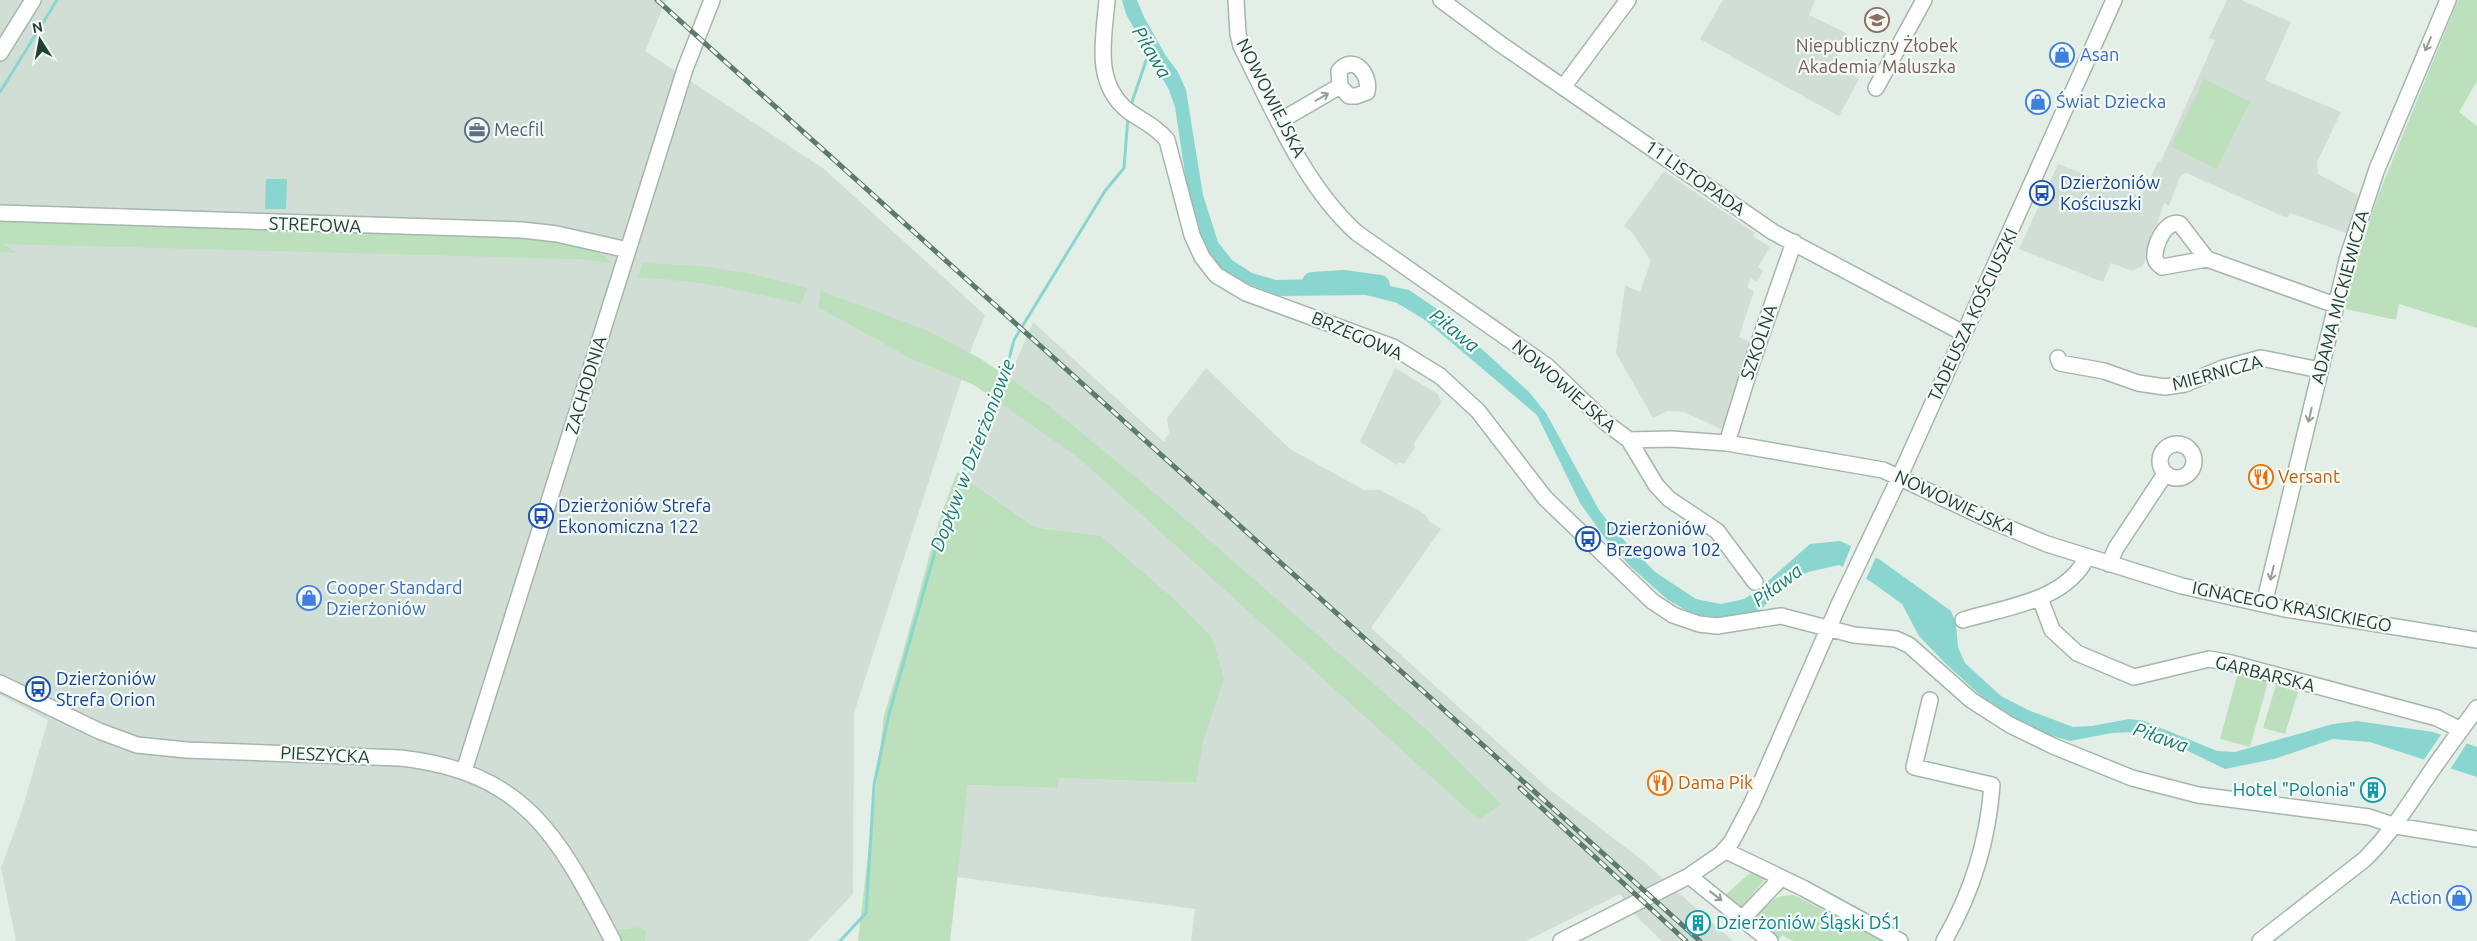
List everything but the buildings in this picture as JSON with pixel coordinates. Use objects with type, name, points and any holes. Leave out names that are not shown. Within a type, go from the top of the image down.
[{"type":"street","points":[[0,53],[33,0]]},
{"type":"street","name":"ZACHODNIA","points":[[464,771],[685,69],[712,0]]},
{"type":"street","name":"BRZEGOWA","points":[[1107,0],[1102,61],[1109,86],[1120,104],[1156,128],[1167,140],[1192,235],[1202,257],[1216,275],[1246,293],[1394,347],[1440,376],[1478,411],[1545,498],[1652,601],[1673,615],[1699,624],[1732,626],[1781,616],[1854,635],[1888,637],[1909,644],[1971,700],[2010,725],[2053,746],[2132,778],[2198,795],[2364,816],[2396,826],[2477,839]]},
{"type":"street","name":"NOWOWIEJSKA","points":[[1236,0],[1238,34],[1241,46],[1322,196],[1351,228],[1547,366],[1605,422],[1629,440],[1671,439],[1727,443],[1785,455],[1864,466],[1900,476],[1994,522],[2109,564]]},
{"type":"street","name":"11 LISTOPADA","points":[[1441,0],[1499,43],[1564,86],[1773,232],[1963,333]]},
{"type":"street","points":[[1564,86],[1628,0]]},
{"type":"street","points":[[1876,88],[1924,0]]},
{"type":"street","name":"TADEUSZA KOŚCIUSZKI","points":[[1561,941],[1689,876],[1724,850],[1732,841],[1752,803],[1828,629],[1900,476],[2114,0]]},
{"type":"street","name":"ADAMA MICKIEWICZA","points":[[2264,604],[2348,256],[2377,169],[2448,0]]},
{"type":"street","points":[[1280,121],[1340,86]]},
{"type":"street","name":"STREFOWA","points":[[0,213],[522,230],[557,234],[628,250]]},
{"type":"street","name":"SZKOLNA","points":[[1727,443],[1751,365],[1794,242]]},
{"type":"street","points":[[2207,259],[2335,304]]},
{"type":"street","name":"MIERNICZA","points":[[2058,358],[2060,363],[2104,371],[2138,383],[2164,387],[2185,384],[2223,368],[2262,358],[2320,370]]},
{"type":"street","points":[[1629,440],[1656,485],[1669,499],[1717,531],[1755,582]]},
{"type":"street","points":[[2109,564],[2116,548],[2165,474]]},
{"type":"street","points":[[1963,620],[2040,598],[2072,579],[2080,571],[2087,557]]},
{"type":"street","name":"IGNACEGO KRASICKIEGO","points":[[2109,564],[2182,586],[2264,604],[2477,640]]},
{"type":"street","name":"GARBARSKA","points":[[2040,598],[2052,630],[2077,653],[2134,677],[2210,659],[2437,718],[2459,732]]},
{"type":"street","name":"PIESZYCKA","points":[[0,683],[99,731],[137,745],[186,750],[400,758],[429,761],[464,771],[483,779],[516,800],[538,819],[559,845],[613,941]]},
{"type":"street","points":[[1930,700],[1914,767],[1992,785],[1990,812],[1974,878],[1944,941]]},
{"type":"street","points":[[2260,941],[2365,859],[2396,826],[2477,708]]},
{"type":"street","points":[[1724,850],[1900,941]]},
{"type":"street","points":[[1689,876],[1770,941]]},
{"type":"street","points":[[1743,918],[1781,878]]},
{"type":"shaded area","points":[[0,0],[666,0],[645,51],[824,169],[985,315],[973,344],[854,713],[853,894],[808,941],[16,941],[1,868],[22,810],[48,720],[0,695]]},
{"type":"shaded area","points":[[1723,0],[1815,0],[1809,15],[1848,34],[1834,64],[1859,79],[1839,116],[1700,39]]},
{"type":"shaded area","points":[[2227,0],[2241,0],[2291,22],[2265,80],[2341,112],[2317,162],[2318,174],[2361,197],[2349,234],[2290,213],[2287,218],[2186,173],[2180,176],[2169,206],[2164,203],[2143,266],[2132,271],[2111,263],[2103,282],[2019,249],[2058,164],[2141,196],[2158,162],[2161,161],[2215,40],[2209,38]]},
{"type":"shaded area","points":[[1664,171],[1755,233],[1753,236],[1770,247],[1758,267],[1763,271],[1757,282],[1751,278],[1747,288],[1754,291],[1739,337],[1750,342],[1729,416],[1723,430],[1684,412],[1667,411],[1653,418],[1616,353],[1625,285],[1640,292],[1651,261],[1631,231],[1624,226]]},
{"type":"shaded area","points":[[1033,322],[1164,442],[1169,433],[1167,418],[1206,368],[1290,449],[1364,490],[1380,490],[1425,514],[1429,521],[1441,529],[1371,628],[1548,788],[1642,860],[1733,941],[1662,941],[1639,919],[1620,894],[1526,941],[1191,941],[1195,909],[957,877],[968,785],[1057,788],[1058,778],[1195,783],[1101,536],[1034,527],[966,478]]},
{"type":"shaded area","points":[[1395,368],[1438,394],[1441,403],[1414,443],[1415,447],[1404,464],[1399,462],[1397,465],[1360,442]]},
{"type":"green space","points":[[2458,0],[2477,0],[2477,81],[2459,112],[2477,126],[2477,328],[2399,304],[2396,320],[2337,307],[2357,261],[2378,196]]},
{"type":"green space","points":[[2204,79],[2250,102],[2217,169],[2171,146]]},
{"type":"green space","points":[[0,221],[517,237],[554,240],[580,245],[603,255],[611,263],[578,259],[4,244],[17,253],[0,252]]},
{"type":"green space","points":[[643,263],[702,266],[752,274],[807,288],[801,304],[700,283],[637,278]]},
{"type":"green space","points":[[821,291],[926,330],[981,359],[1049,406],[1162,499],[1430,733],[1501,804],[1479,820],[1079,458],[974,385],[910,358],[818,307]]},
{"type":"green space","points":[[957,472],[1034,527],[1101,536],[1176,601],[1212,638],[1224,678],[1203,741],[1196,783],[1059,778],[1057,788],[968,785],[950,941],[858,941],[884,716],[939,521]]},
{"type":"green space","points":[[2238,673],[2268,682],[2250,747],[2220,739]]},
{"type":"green space","points":[[2276,685],[2298,692],[2285,734],[2263,728]]},
{"type":"green space","points":[[1751,872],[1765,879],[1740,909],[1723,897]]},
{"type":"green space","points":[[1794,895],[1884,941],[1793,941],[1782,935],[1778,940],[1756,923],[1756,918],[1776,898]]},
{"type":"green space","points":[[640,927],[645,931],[645,941],[621,941],[618,934],[620,930]]},
{"type":"water","points":[[1122,0],[1137,0],[1144,17],[1166,56],[1178,72],[1186,90],[1203,195],[1218,242],[1232,260],[1252,273],[1276,280],[1322,279],[1375,283],[1409,290],[1440,311],[1529,392],[1546,413],[1599,510],[1619,535],[1655,572],[1696,599],[1721,604],[1744,599],[1758,590],[1810,544],[1840,541],[1879,559],[1951,611],[1956,624],[1958,647],[1965,663],[2001,696],[2028,710],[2073,727],[2092,726],[2129,719],[2144,721],[2217,751],[2235,752],[2333,724],[2357,721],[2433,732],[2477,747],[2477,777],[2370,742],[2333,739],[2274,759],[2225,769],[2186,750],[2136,732],[2112,733],[2070,741],[2039,732],[1992,706],[1946,664],[1919,636],[1902,604],[1870,581],[1839,565],[1808,572],[1788,583],[1758,612],[1736,619],[1695,615],[1668,600],[1631,567],[1605,538],[1580,503],[1537,415],[1425,320],[1397,303],[1366,295],[1278,296],[1219,272],[1205,252],[1192,220],[1175,107],[1169,90],[1126,14]]},
{"type":"water","points":[[266,179],[287,179],[286,209],[265,209]]},
{"type":"pier","points":[[1852,544],[1877,555],[1865,581],[1842,569]]},
{"type":"pier","points":[[2443,732],[2469,740],[2449,771],[2423,761]]},
{"type":"waterway","points":[[0,92],[57,0]]},
{"type":"waterway","name":"Dopływ w Dzierżoniowie","points":[[1131,105],[1149,52]]},
{"type":"waterway","name":"Dopływ w Dzierżoniowie","points":[[840,941],[866,913],[874,785],[889,714],[946,513],[993,403],[993,394],[1000,387],[1004,379],[1014,340],[1105,191],[1124,168],[1128,116]]},
{"type":"waterway","name":"Piława","points":[[1312,282],[1343,280],[1380,285]]},
{"type":"railway","points":[[657,0],[1700,941]]},
{"type":"railway","points":[[1520,788],[1686,941]]},
{"type":"place","name":"Niepubliczny Żłobek Akademia Maluszka","points":[[1877,20]]},
{"type":"place","name":"Asan","points":[[2062,55]]},
{"type":"place","name":"Świat Dziecka","points":[[2038,102]]},
{"type":"place","name":"Mecfil","points":[[477,130]]},
{"type":"place","name":"Dzierżoniów Kościuszki","points":[[2042,193]]},
{"type":"place","name":"Versant","points":[[2261,477]]},
{"type":"place","name":"Dzierżoniów Strefa Ekonomiczna 122","points":[[541,516]]},
{"type":"place","name":"Dzierżoniów Brzegowa 102","points":[[1588,539]]},
{"type":"place","name":"Cooper Standard Dzierżoniów","points":[[309,598]]},
{"type":"place","name":"Dzierżoniów Strefa Orion","points":[[38,689]]},
{"type":"place","name":"Dama Pik","points":[[1660,783]]},
{"type":"place","name":"Hotel \"Polonia\"","points":[[2373,790]]},
{"type":"place","name":"Action","points":[[2459,898]]},
{"type":"place","name":"Dzierżoniów Śląski DŚ1","points":[[1698,923]]}]
